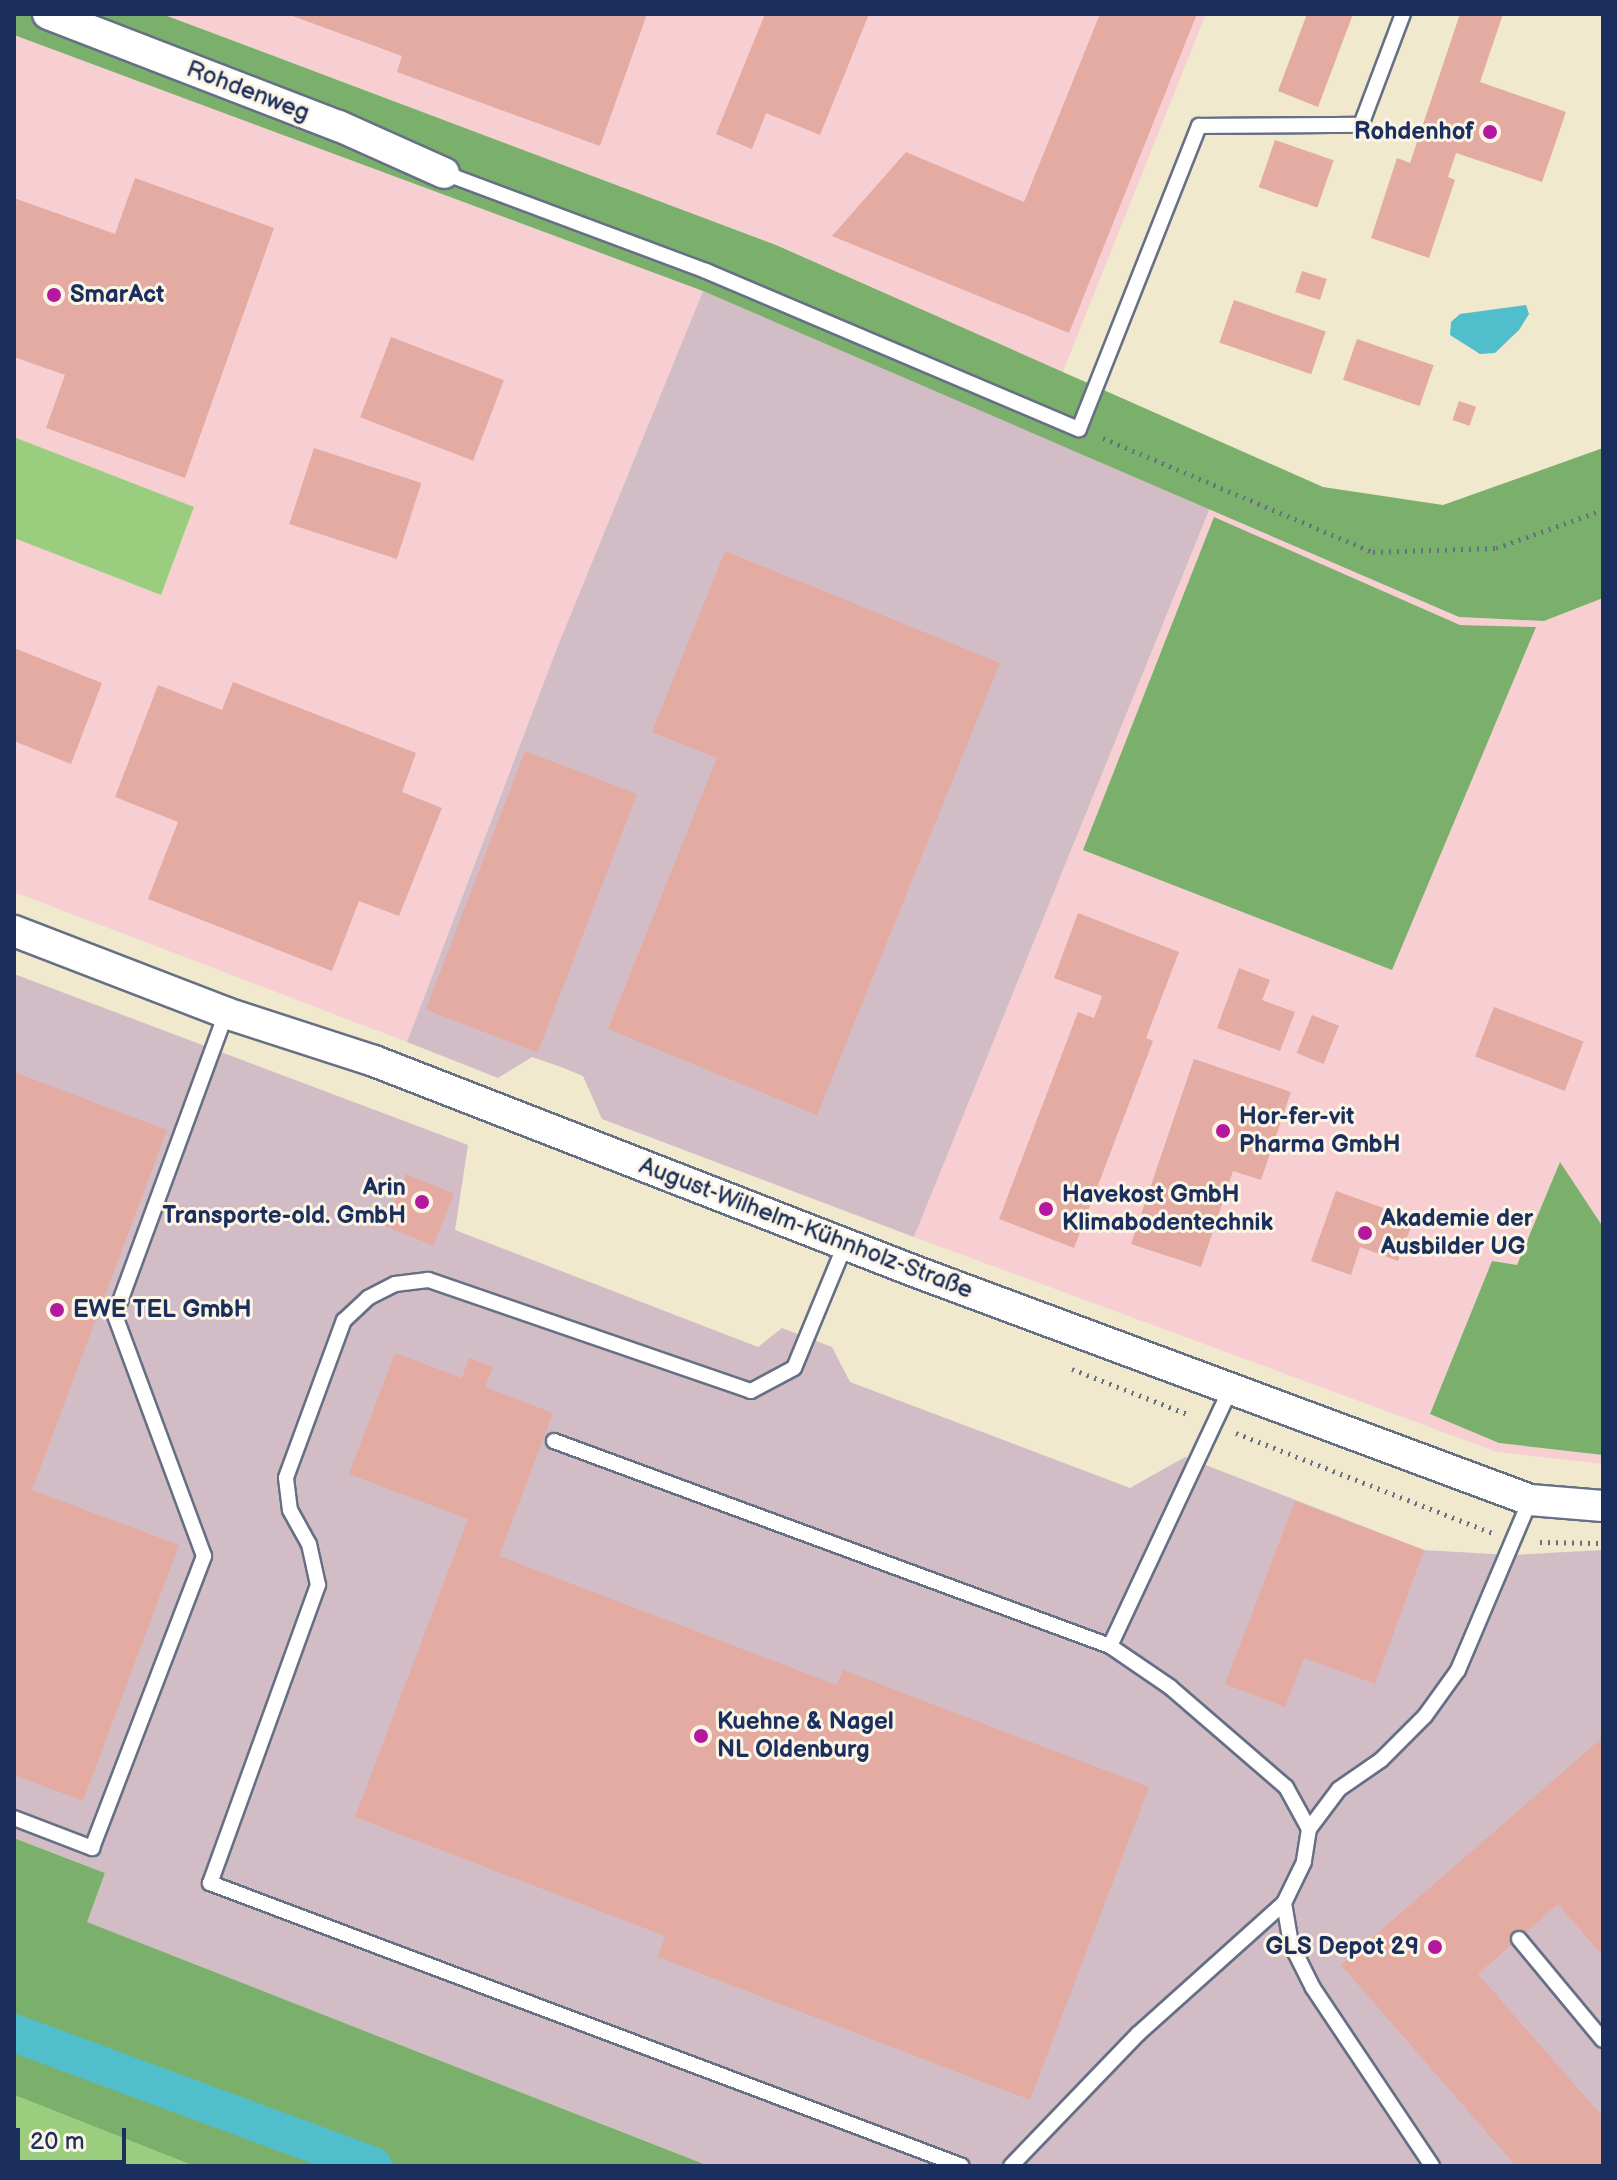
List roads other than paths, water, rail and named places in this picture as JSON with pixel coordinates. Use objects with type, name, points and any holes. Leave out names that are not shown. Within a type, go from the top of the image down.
[{"type":"street","name":"Rohdenweg","points":[[48,14],[339,126],[444,173]]},
{"type":"street","name":"August-Wilhelm-Kühnholz-Straße","points":[[14,931],[226,1013],[374,1061],[845,1245],[1530,1500],[1603,1506]]},
{"type":"lane","points":[[444,173],[706,271],[1079,429],[1199,126],[1361,125],[1403,14]]},
{"type":"lane","points":[[14,1818],[92,1848],[204,1556],[115,1315],[226,1013]]},
{"type":"lane","points":[[845,1245],[794,1368],[751,1391],[428,1280],[395,1284],[368,1298],[344,1320],[286,1478],[290,1510],[309,1544],[318,1585],[210,1883],[962,2166]]},
{"type":"lane","points":[[1110,1646],[1231,1388]]},
{"type":"lane","points":[[554,1441],[1110,1646],[1250,1752],[1286,1787],[1309,1829]]},
{"type":"lane","points":[[1011,2166],[1117,2054],[1284,1903],[1304,1862],[1309,1829],[1339,1789],[1381,1760],[1425,1716],[1458,1670],[1530,1500]]},
{"type":"lane","points":[[1284,1903],[1291,1944],[1313,1988],[1432,2166]]},
{"type":"lane","points":[[1519,1939],[1603,2040]]},
{"type":"water","points":[[1526,305],[1529,314],[1519,330],[1495,353],[1480,354],[1450,335],[1451,322],[1460,314]]},
{"type":"waterway","points":[[14,2033],[373,2166]]},
{"type":"place","name":"Rohdenhof","points":[[1490,132]]},
{"type":"place","name":"SmarAct","points":[[54,295]]},
{"type":"place","name":"Hor-fer-vit Pharma GmbH","points":[[1223,1131]]},
{"type":"place","name":"Arin Transporte-old. GmbH","points":[[422,1202]]},
{"type":"place","name":"Havekost GmbH Klimabodentechnik","points":[[1046,1209]]},
{"type":"place","name":"Akademie der Ausbilder UG","points":[[1365,1233]]},
{"type":"place","name":"EWE TEL GmbH","points":[[57,1310]]},
{"type":"place","name":"Kuehne & Nagel NL Oldenburg","points":[[701,1736]]},
{"type":"place","name":"GLS Depot 29","points":[[1435,1947]]}]
